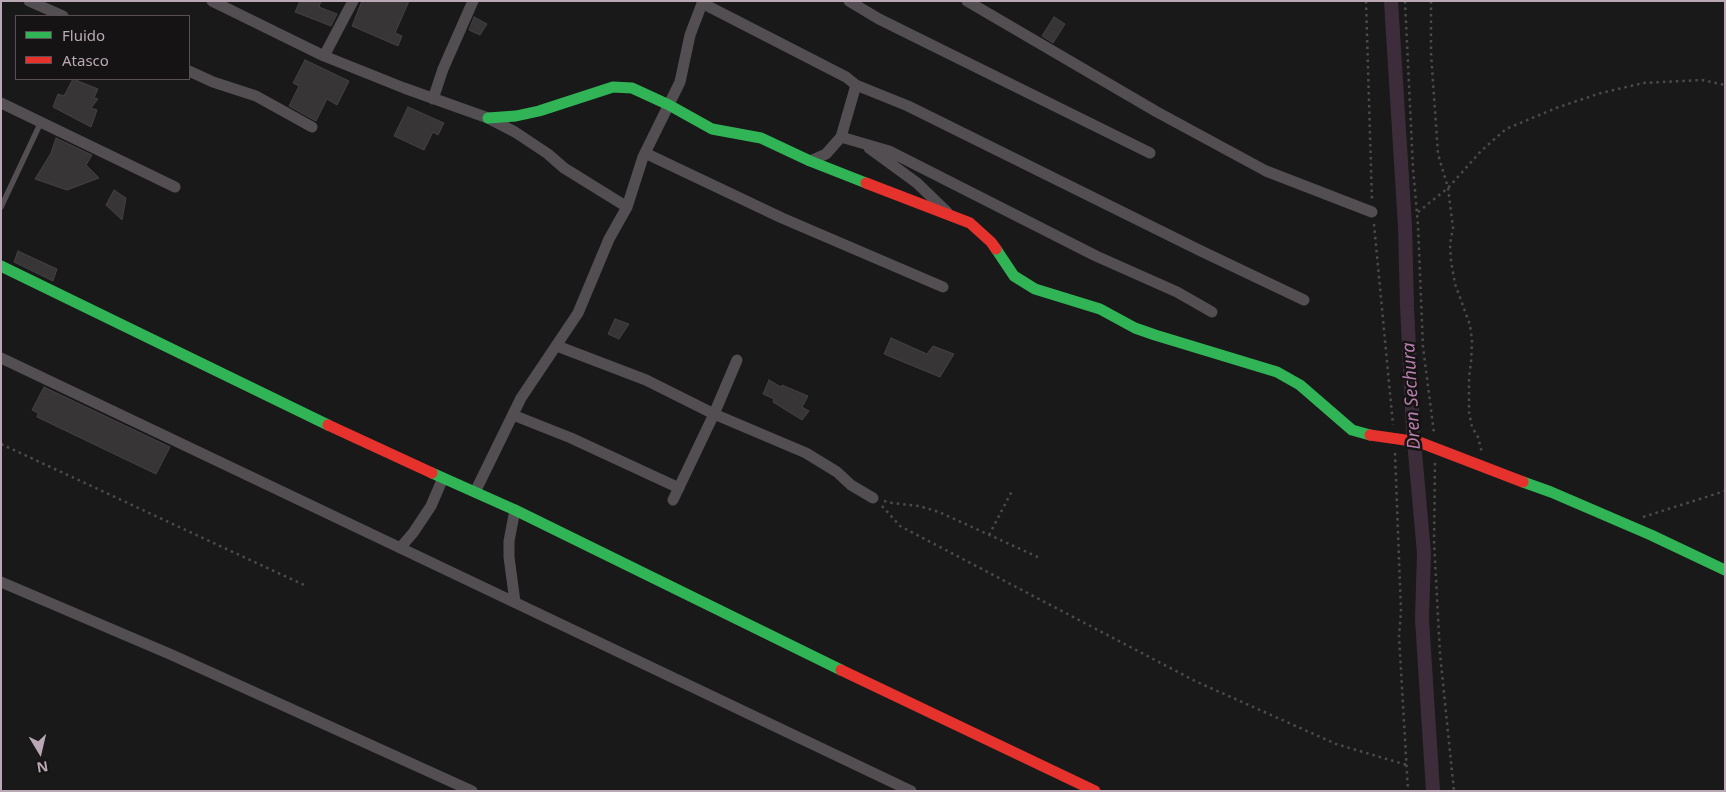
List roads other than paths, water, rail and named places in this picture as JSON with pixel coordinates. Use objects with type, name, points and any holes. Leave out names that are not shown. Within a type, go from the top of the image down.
[{"type":"street","points":[[29,1],[61,15]]},
{"type":"street","points":[[212,1],[324,56],[433,99],[488,118],[531,143],[564,168],[628,207]]},
{"type":"street","points":[[324,56],[353,1]]},
{"type":"street","points":[[433,99],[443,68],[473,1]]},
{"type":"street","points":[[848,1],[879,19],[1150,153]]},
{"type":"street","points":[[967,1],[1157,112],[1266,171],[1372,212]]},
{"type":"street","points":[[475,492],[521,398],[578,313],[609,239],[628,207],[645,153],[680,82],[690,35],[701,2],[846,77],[856,85],[908,106],[1304,300]]},
{"type":"street","points":[[190,71],[213,82],[256,96],[312,127]]},
{"type":"street","points":[[810,162],[826,154],[840,137],[856,85]]},
{"type":"street","points":[[488,118],[516,116],[539,111],[613,87],[632,88],[712,128],[761,138],[810,162],[970,223],[991,242],[1014,276],[1036,290],[1100,309],[1135,328],[1155,335],[1277,372],[1300,385],[1352,430],[1369,436],[1419,442],[1436,448],[1551,492],[1624,523],[1725,570]]},
{"type":"street","points":[[1,103],[175,187]]},
{"type":"street","points":[[840,137],[890,151],[1096,256],[1176,292],[1212,312]]},
{"type":"street","points":[[861,143],[917,183],[950,215]]},
{"type":"street","points":[[645,153],[782,218],[943,287]]},
{"type":"street","points":[[1,266],[328,426],[515,510],[776,639],[1095,791]]},
{"type":"street","points":[[557,346],[646,380],[714,414],[806,453],[837,472],[851,485],[873,498]]},
{"type":"street","points":[[1,358],[911,791]]},
{"type":"street","points":[[673,500],[714,414],[737,360]]},
{"type":"street","points":[[513,415],[571,438],[679,488]]},
{"type":"street","points":[[400,548],[422,521],[431,506],[443,478]]},
{"type":"street","points":[[515,510],[509,549],[515,602]]},
{"type":"street","points":[[1,582],[172,656],[472,791]]},
{"type":"lane","points":[[1,207],[41,122]]},
{"type":"waterway","name":"Dren Sechura","points":[[1391,1],[1405,226],[1413,430],[1424,553],[1422,619],[1433,791]]}]
